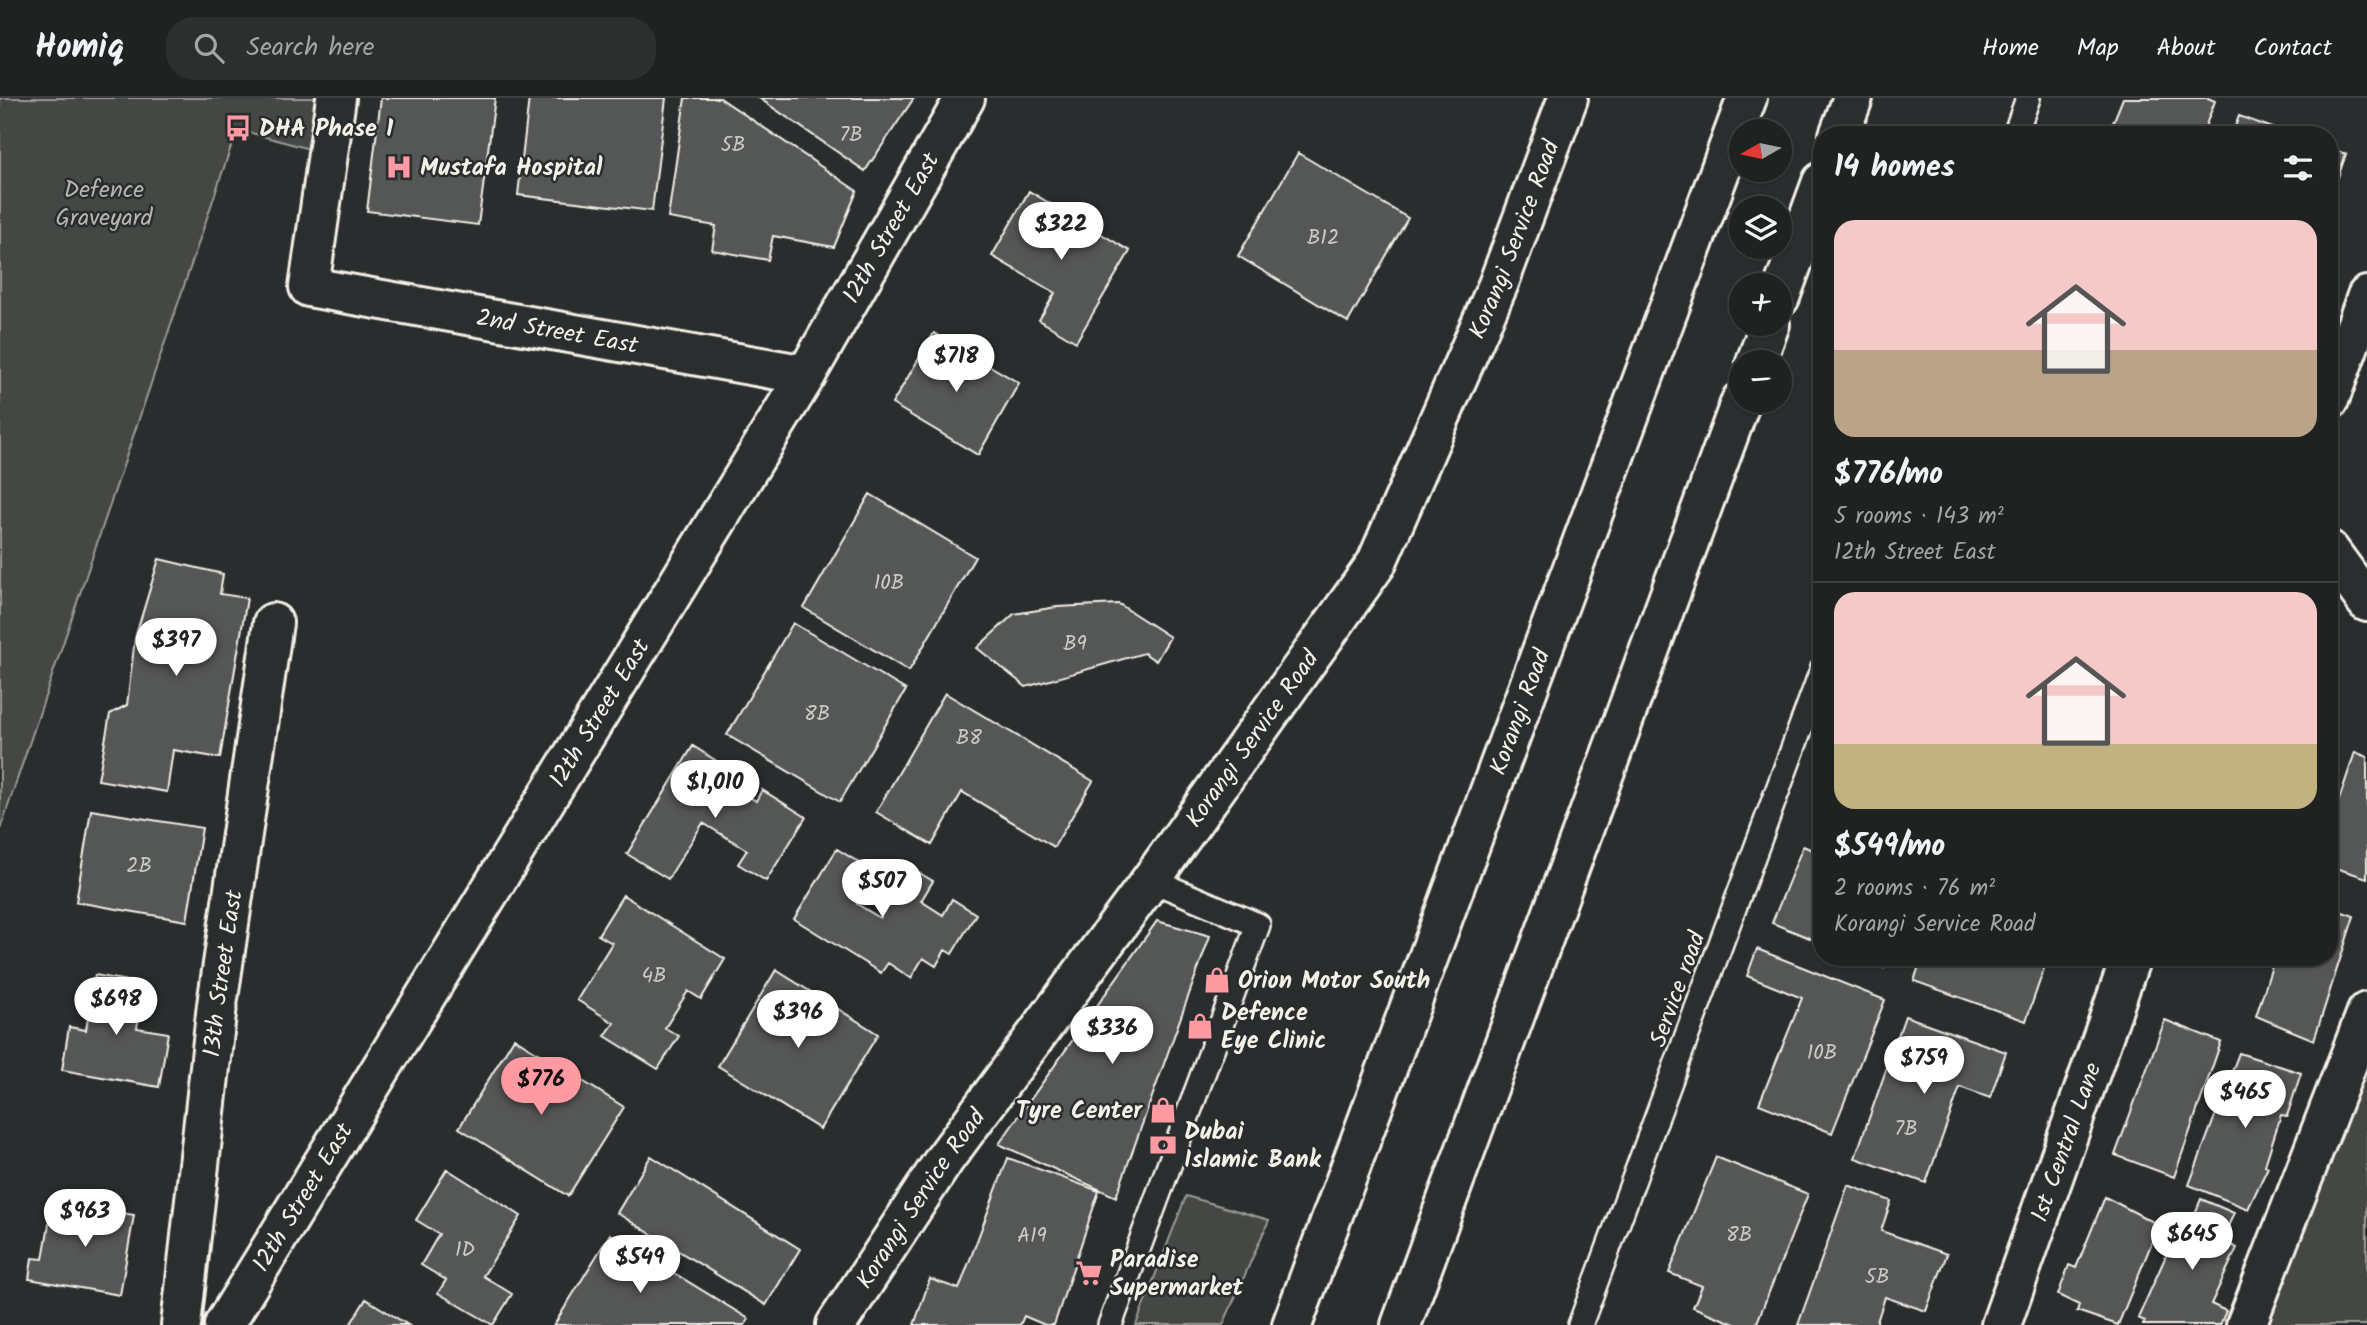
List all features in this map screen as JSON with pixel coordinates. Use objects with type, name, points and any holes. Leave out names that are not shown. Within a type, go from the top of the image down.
[{"type":"street","name":"2nd Street East","points":[[336,98],[309,286],[806,375]]},
{"type":"street","name":"12th Street East","points":[[224,1325],[806,375],[965,98]]},
{"type":"street","name":"Korangi Service Road","points":[[836,1325],[944,1160],[1151,880],[1376,564],[1498,285],[1568,98]]},
{"type":"street","name":"Korangi Road","points":[[1292,1325],[1747,98]]},
{"type":"street","points":[[1842,126],[1853,98]]},
{"type":"street","points":[[1789,273],[1813,207]]},
{"type":"street","points":[[2338,375],[2367,296]]},
{"type":"street","points":[[1401,1325],[1737,413]]},
{"type":"street","points":[[2338,562],[2367,602]]},
{"type":"street","name":"13th Street East","points":[[181,1325],[217,1005],[273,623]]},
{"type":"street","name":"1st Central Lane","points":[[2001,1325],[2128,966]]},
{"type":"street","points":[[2246,1325],[2367,1012]]},
{"type":"lane","points":[[2018,126],[2028,98]]},
{"type":"lane","name":"Service road","points":[[1580,1325],[1813,694]]},
{"type":"lane","points":[[1110,1325],[1258,925],[1151,880]]},
{"type":"green space","name":"Defence Graveyard","points":[[0,98],[330,98],[320,152],[237,129],[0,830]]},
{"type":"green space","points":[[2367,1037],[2367,1325],[2253,1325]]},
{"type":"green space","points":[[1186,1196],[1269,1220],[1223,1325],[1136,1325]]},
{"type":"building","points":[[381,98],[495,98],[478,225],[367,211]]},
{"type":"building","points":[[529,98],[666,98],[652,211],[518,195]]},
{"type":"building","points":[[685,98],[720,98],[857,191],[834,247],[773,236],[768,260],[712,250],[716,226],[668,218]]},
{"type":"building","points":[[759,98],[914,98],[865,171]]},
{"type":"building","points":[[2123,98],[2208,98],[2215,101],[2205,126],[2112,126]]},
{"type":"building","points":[[2239,116],[2267,126],[2235,126]]},
{"type":"building","points":[[2338,151],[2346,154],[2338,177]]},
{"type":"building","points":[[1298,153],[1408,218],[1348,322],[1238,256]]},
{"type":"building","points":[[1029,191],[1130,251],[1076,342],[1039,320],[1055,293],[992,256]]},
{"type":"building","points":[[934,333],[1019,383],[978,455],[892,404]]},
{"type":"building","points":[[870,494],[975,557],[909,671],[804,608]]},
{"type":"building","points":[[159,559],[223,574],[220,594],[247,598],[220,758],[173,750],[167,792],[98,780],[110,714],[127,705],[135,638]]},
{"type":"building","points":[[1119,604],[1170,637],[1156,661],[1144,653],[1026,687],[977,648],[1014,614],[1057,607]]},
{"type":"building","points":[[793,623],[906,690],[840,802],[727,735]]},
{"type":"building","points":[[945,693],[1093,781],[1054,847],[962,792],[932,845],[876,812]]},
{"type":"building","points":[[693,746],[726,767],[719,778],[756,801],[762,790],[806,817],[766,881],[738,864],[747,850],[703,823],[668,879],[627,854]]},
{"type":"building","points":[[2355,752],[2367,757],[2367,878],[2338,869],[2338,803]]},
{"type":"building","points":[[91,810],[202,828],[187,921],[76,902]]},
{"type":"building","points":[[1803,846],[1813,850],[1813,939],[1772,923]]},
{"type":"building","points":[[837,849],[876,873],[857,904],[880,918],[911,868],[933,881],[921,901],[943,915],[952,899],[976,914],[952,954],[945,950],[936,966],[923,958],[911,978],[888,963],[881,973],[794,919]]},
{"type":"building","points":[[623,895],[725,959],[701,999],[688,991],[665,1028],[679,1036],[658,1069],[605,1036],[614,1023],[577,1000],[612,943],[598,935]]},
{"type":"building","points":[[2338,910],[2354,916],[2338,966]]},
{"type":"building","points":[[1157,921],[1210,936],[1116,1197],[999,1144]]},
{"type":"building","points":[[1757,949],[1885,1000],[1832,1133],[1759,1104],[1802,998],[1747,976]]},
{"type":"building","points":[[1919,966],[2045,966],[2026,1021],[1914,981]]},
{"type":"building","points":[[2272,966],[2338,966],[2314,1040],[2256,1016]]},
{"type":"building","points":[[776,970],[878,1034],[820,1129],[718,1066]]},
{"type":"building","points":[[95,975],[144,984],[137,1028],[168,1033],[159,1087],[62,1070],[69,1027],[86,1030]]},
{"type":"building","points":[[1905,1016],[2006,1052],[1990,1098],[1960,1087],[1926,1183],[1855,1158]]},
{"type":"building","points":[[2165,1020],[2221,1042],[2174,1177],[2115,1155]]},
{"type":"building","points":[[514,1038],[624,1107],[568,1196],[459,1128]]},
{"type":"building","points":[[2239,1053],[2301,1073],[2287,1116],[2281,1115],[2265,1165],[2268,1167],[2248,1209],[2189,1185]]},
{"type":"building","points":[[651,1156],[800,1249],[766,1305],[617,1213]]},
{"type":"building","points":[[1716,1157],[1808,1194],[1756,1325],[1737,1325],[1693,1307],[1702,1286],[1669,1273]]},
{"type":"building","points":[[1008,1158],[1099,1191],[1054,1325],[1045,1325],[1024,1316],[1020,1325],[914,1325],[930,1279],[959,1289]]},
{"type":"building","points":[[447,1169],[521,1216],[483,1276],[512,1294],[493,1325],[438,1293],[446,1280],[421,1265],[439,1234],[416,1220]]},
{"type":"building","points":[[1848,1185],[1891,1201],[1881,1231],[1947,1254],[1926,1311],[1885,1297],[1876,1325],[1798,1325]]},
{"type":"building","points":[[2105,1197],[2159,1225],[2118,1325],[2077,1311],[2079,1305],[2058,1295],[2069,1265],[2076,1268]]},
{"type":"building","points":[[2201,1199],[2234,1213],[2222,1240],[2237,1248],[2211,1304],[2226,1311],[2220,1325],[2143,1325],[2145,1321],[2138,1318],[2182,1220],[2191,1223]]},
{"type":"building","points":[[53,1201],[134,1215],[120,1295],[29,1279],[32,1258],[43,1259]]},
{"type":"building","points":[[610,1234],[749,1319],[745,1325],[554,1325]]},
{"type":"building","points":[[366,1299],[408,1325],[350,1325]]},
{"type":"place","name":"DHA Phase 1","points":[[238,128]]},
{"type":"place","name":"Mustafa Hospital","points":[[399,167]]},
{"type":"place","name":"Orion Motor South","points":[[1217,980]]},
{"type":"place","name":"Defence Eye Clinic","points":[[1200,1026]]},
{"type":"place","name":"Tyre Center","points":[[1163,1110]]},
{"type":"place","name":"Dubai Islamic Bank","points":[[1163,1145]]},
{"type":"place","name":"Paradise Supermarket","points":[[1089,1273]]}]
